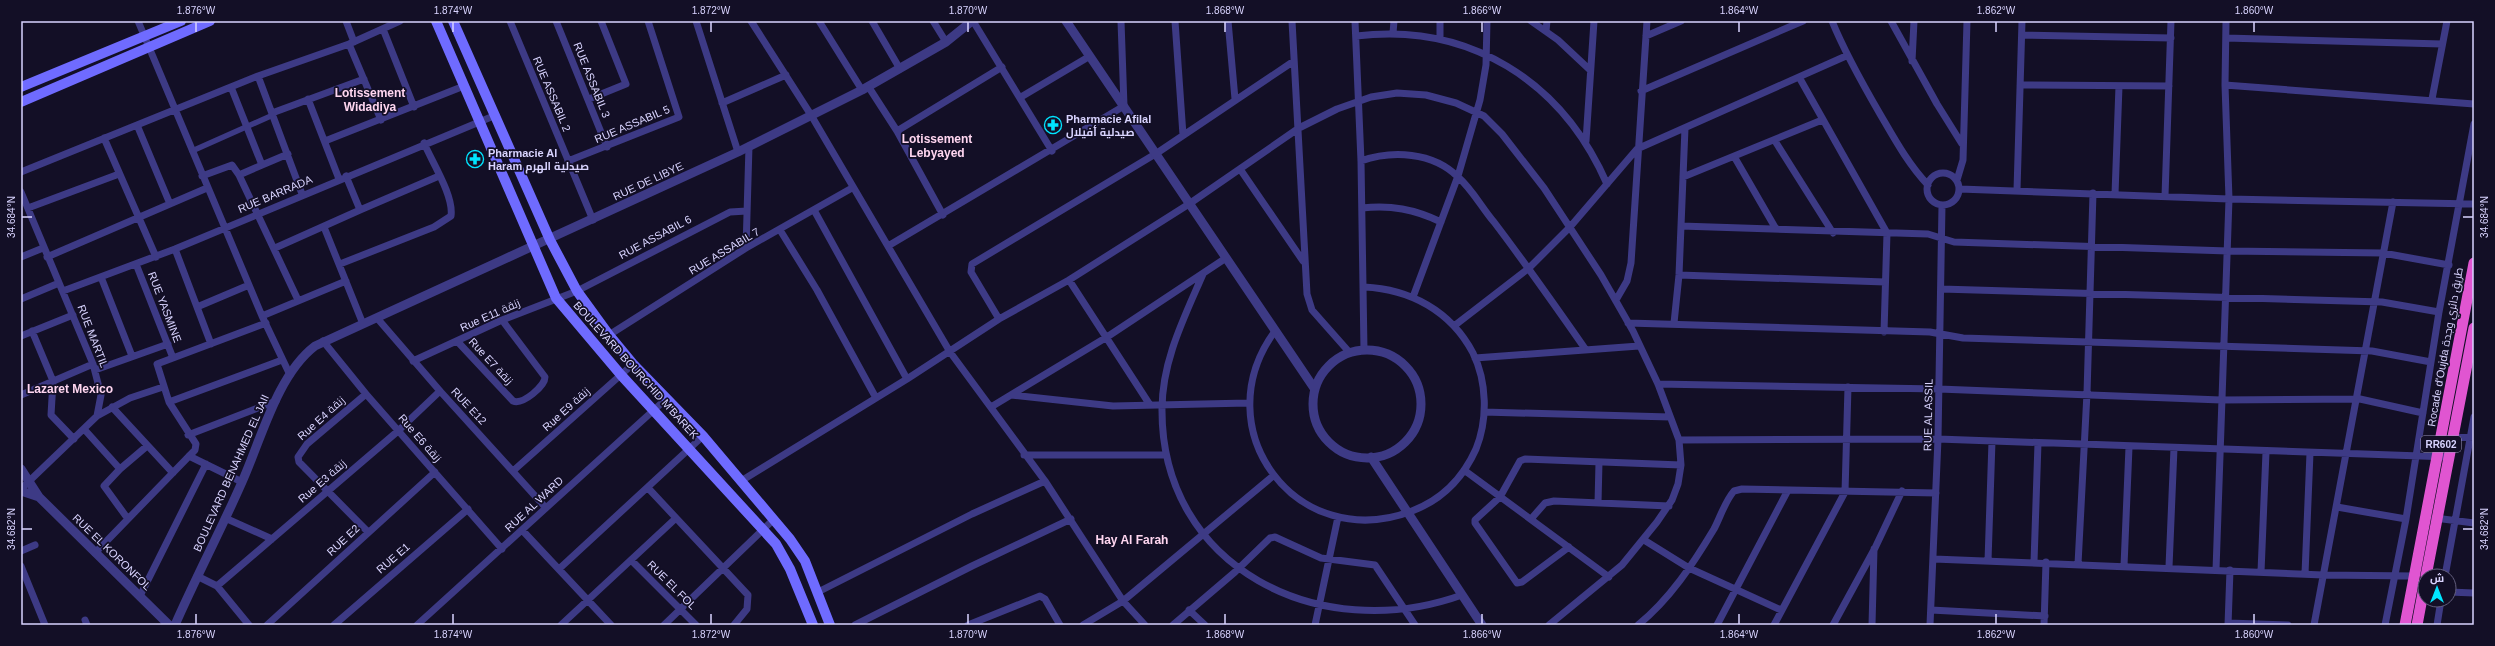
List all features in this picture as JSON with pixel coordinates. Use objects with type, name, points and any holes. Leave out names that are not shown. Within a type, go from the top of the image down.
[{"type":"highway","name":"Rocade d'Oujda طريق دائري وجدة","points":[[2468,347],[2474,263]]},
{"type":"highway","name":"Rocade d'Oujda طريق دائري وجدة","points":[[2423,568],[2447,438],[2468,347],[2474,328]]},
{"type":"highway","name":"Rocade d'Oujda طريق دائري وجدة","points":[[2405,625],[2417,592]]},
{"type":"highway","name":"Rocade d'Oujda طريق دائري وجدة","points":[[2417,608],[2417,625]]},
{"type":"main road","points":[[21,87],[181,21]]},
{"type":"main road","points":[[21,102],[210,21]]},
{"type":"main road","name":"BOULEVARD BOURCHID M'BAREK","points":[[436,21],[479,122],[535,246],[556,298],[621,375],[690,448],[776,544],[790,569],[810,623]]},
{"type":"main road","name":"BOULEVARD BOURCHID M'BAREK","points":[[453,21],[496,115],[550,240],[577,291],[609,335],[633,364],[703,436],[774,519],[801,555],[818,592],[830,625]]},
{"type":"street","points":[[138,21],[224,228],[262,316],[290,375]]},
{"type":"street","points":[[346,21],[364,79],[381,120]]},
{"type":"street","points":[[21,172],[258,76],[352,43],[400,21]]},
{"type":"street","name":"RUE ASSABIL 2","points":[[510,21],[593,220]]},
{"type":"street","name":"RUE ASSABIL 3","points":[[556,21],[589,99],[607,147]]},
{"type":"street","points":[[589,99],[626,84],[601,21]]},
{"type":"street","name":"RUE ASSABIL 5","points":[[568,161],[607,147],[679,117],[648,21]]},
{"type":"street","points":[[696,21],[738,152]]},
{"type":"street","points":[[752,21],[811,115],[852,188],[950,352],[1024,455],[1045,481],[1071,519],[1123,602],[1145,625]]},
{"type":"street","points":[[819,21],[865,88],[897,131],[943,215]]},
{"type":"street","points":[[872,21],[900,69]]},
{"type":"street","points":[[933,21],[946,42]]},
{"type":"street","points":[[972,21],[1021,97],[1052,151]]},
{"type":"street","name":"RUE DE LIBYE","points":[[323,341],[550,240],[738,152],[900,69],[946,42],[972,21]]},
{"type":"street","points":[[1066,21],[1157,153],[1188,204],[1314,388]]},
{"type":"street","points":[[1121,21],[1124,106]]},
{"type":"street","points":[[1175,21],[1183,135]]},
{"type":"street","points":[[1228,21],[1234,99]]},
{"type":"street","points":[[1292,21],[1299,128],[1303,261],[1307,294],[1312,310],[1350,352]]},
{"type":"street","points":[[1355,21],[1361,161],[1364,350]]},
{"type":"street","points":[[1393,33],[1394,21]]},
{"type":"street","points":[[1440,21],[1440,39]]},
{"type":"street","points":[[1413,296],[1458,176],[1483,86],[1487,55],[1487,21]]},
{"type":"street","points":[[1531,21],[1546,31],[1590,70]]},
{"type":"street","points":[[1546,31],[1547,21]]},
{"type":"street","points":[[1586,142],[1594,21]]},
{"type":"street","points":[[1616,300],[1627,281],[1631,263],[1637,149],[1647,21]]},
{"type":"street","points":[[1646,36],[1681,21]]},
{"type":"street","points":[[1641,91],[1803,21]]},
{"type":"street","points":[[1832,21],[1846,56],[1892,135],[1928,185],[1930,198],[1942,205],[1953,202],[1960,189]]},
{"type":"street","points":[[1891,21],[1912,61],[1962,144]]},
{"type":"street","points":[[1912,61],[1914,21]]},
{"type":"street","points":[[1956,180],[1962,166],[1966,21]]},
{"type":"street","points":[[2017,190],[2022,21]]},
{"type":"street","points":[[2165,196],[2171,21]]},
{"type":"street","points":[[2216,570],[2229,199],[2225,85],[2226,21]]},
{"type":"street","points":[[2432,99],[2447,21]]},
{"type":"street","points":[[383,29],[414,107]]},
{"type":"street","points":[[1356,36],[1393,33],[1440,39],[1487,55],[1537,87],[1560,108],[1586,142],[1607,184]]},
{"type":"street","points":[[2022,35],[2171,38]]},
{"type":"street","points":[[2226,38],[2442,44]]},
{"type":"street","points":[[1021,97],[1090,56]]},
{"type":"street","points":[[1454,326],[1529,268],[1570,227],[1637,149],[1846,56]]},
{"type":"street","points":[[1000,319],[971,272],[972,264],[1157,153],[1234,99],[1294,61]]},
{"type":"street","points":[[897,131],[1002,67]]},
{"type":"street","points":[[722,103],[786,75]]},
{"type":"street","points":[[258,76],[302,194]]},
{"type":"street","points":[[1799,77],[1887,233],[1884,332]]},
{"type":"street","points":[[192,151],[308,99],[364,79]]},
{"type":"street","points":[[2020,85],[2169,86]]},
{"type":"street","points":[[2225,85],[2432,99],[2474,104]]},
{"type":"street","points":[[325,141],[464,86]]},
{"type":"street","points":[[2115,194],[2119,86]]},
{"type":"street","points":[[231,87],[262,165]]},
{"type":"street","points":[[741,481],[907,380],[1000,319],[1069,280],[1188,204],[1299,128],[1337,109],[1359,101],[1383,95],[1408,93],[1450,101],[1476,111],[1489,121],[1507,140],[1544,188],[1616,300],[1658,384],[1679,440],[1681,465],[1677,491],[1669,506],[1644,540],[1610,576],[1549,625]]},
{"type":"street","points":[[308,99],[325,141],[360,210]]},
{"type":"street","points":[[888,246],[1052,151],[1124,106]]},
{"type":"street","name":"RUE BARRADA","points":[[63,291],[156,257],[342,177],[496,115]]},
{"type":"street","points":[[1683,177],[1735,158],[1822,120]]},
{"type":"street","points":[[2385,625],[2406,519],[2439,312],[2474,124]]},
{"type":"street","points":[[137,125],[170,204]]},
{"type":"street","points":[[1674,323],[1681,226],[1685,128]]},
{"type":"street","points":[[104,138],[156,257]]},
{"type":"street","points":[[1776,141],[1833,233]]},
{"type":"street","points":[[340,264],[434,227],[451,216],[451,204],[424,143]]},
{"type":"street","points":[[746,248],[749,146]]},
{"type":"street","points":[[239,175],[288,154]]},
{"type":"street","points":[[1361,161],[1384,155],[1412,155],[1432,162],[1458,176],[1529,268],[1586,350]]},
{"type":"street","points":[[1735,158],[1776,229]]},
{"type":"street","points":[[202,176],[232,165],[239,175],[256,214],[275,248],[298,300]]},
{"type":"street","points":[[1240,169],[1303,261]]},
{"type":"street","points":[[1928,185],[1933,176],[1940,173],[1948,174],[1956,180],[1960,189]]},
{"type":"street","points":[[28,208],[119,174]]},
{"type":"street","points":[[275,248],[439,176]]},
{"type":"street","points":[[47,256],[207,188]]},
{"type":"street","name":"RUE ASSABIL 7","points":[[609,335],[746,248],[852,188]]},
{"type":"street","points":[[1960,189],[2229,199],[2474,204]]},
{"type":"street","name":"RUE MARTIL","points":[[21,192],[43,248],[63,291],[94,367],[101,395],[97,416]]},
{"type":"street","points":[[2078,564],[2085,445],[2094,194]]},
{"type":"street","points":[[2314,625],[2367,350],[2393,202]]},
{"type":"street","name":"RUE AL ASSIL","points":[[1930,625],[1938,439],[1942,205]]},
{"type":"street","points":[[1362,208],[1382,206],[1403,208],[1423,213],[1441,222]]},
{"type":"street","name":"RUE ASSABIL 6","points":[[577,291],[722,215],[736,210],[747,211]]},
{"type":"street","points":[[814,210],[907,380]]},
{"type":"street","points":[[1681,226],[1776,229],[1833,233],[1928,234],[1954,242],[2091,245],[2228,251],[2383,253],[2448,265]]},
{"type":"street","points":[[324,227],[363,324]]},
{"type":"street","points":[[780,230],[817,290],[876,398]]},
{"type":"street","points":[[21,257],[43,248]]},
{"type":"street","points":[[175,249],[211,344]]},
{"type":"street","points":[[991,408],[1107,337],[1226,258]]},
{"type":"street","name":"RUE YASMINE","points":[[136,264],[173,358]]},
{"type":"street","points":[[1203,274],[1167,364],[1162,403],[1166,455],[1181,502],[1202,537],[1235,572],[1262,591]]},
{"type":"street","points":[[1678,275],[1885,282]]},
{"type":"street","points":[[101,277],[132,356]]},
{"type":"street","points":[[1069,280],[1150,406]]},
{"type":"street","points":[[262,316],[346,281]]},
{"type":"street","points":[[21,299],[59,283]]},
{"type":"street","points":[[197,307],[249,285]]},
{"type":"street","points":[[1274,331],[1255,364],[1248,403],[1252,435],[1274,476],[1289,492],[1307,505],[1338,517],[1370,520],[1409,513],[1437,499],[1452,486],[1464,470],[1480,438],[1484,412],[1484,390],[1475,358],[1454,326],[1435,309],[1413,296],[1389,289],[1364,287]]},
{"type":"street","points":[[1941,289],[2375,302],[2439,312]]},
{"type":"street","name":"Rue E11 زنقة","points":[[413,361],[502,320],[577,291]]},
{"type":"street","points":[[21,336],[73,316]]},
{"type":"street","name":"RUE E12","points":[[377,318],[440,392],[546,508]]},
{"type":"street","name":"Rue E7 زنقة","points":[[458,341],[513,401],[519,402],[543,383],[545,376],[502,320]]},
{"type":"street","points":[[95,553],[195,450],[196,444],[188,435],[169,402],[163,387],[157,364],[266,323]]},
{"type":"street","points":[[1628,323],[1674,323],[1940,334],[1963,338],[2088,343],[2367,350],[2431,362]]},
{"type":"street","points":[[32,331],[53,381],[51,415],[74,439]]},
{"type":"street","name":"BOULEVARD BENAHMED EL JAII","points":[[175,625],[242,482],[276,401],[290,375],[308,351],[323,341]]},
{"type":"street","name":"Rue E6 زنقة","points":[[323,341],[366,394],[502,549]]},
{"type":"street","points":[[21,395],[53,381],[168,344]]},
{"type":"street","points":[[1475,358],[1639,346]]},
{"type":"street","points":[[1364,350],[1383,352],[1404,365],[1417,386],[1421,404],[1417,422],[1408,438],[1394,450],[1371,457],[1360,457],[1344,452],[1323,435],[1314,415],[1314,388],[1330,364],[1350,352],[1364,350]]},
{"type":"street","points":[[169,402],[282,360]]},
{"type":"street","name":"Rue E9 زنقة","points":[[513,471],[633,364]]},
{"type":"street","points":[[1658,384],[1939,388],[2221,400],[2357,399],[2423,413]]},
{"type":"street","points":[[21,490],[97,416],[112,407],[163,387]]},
{"type":"street","points":[[1774,625],[1845,492],[1848,439],[1848,387]]},
{"type":"street","name":"Rue E3 زنقة","points":[[217,586],[440,392]]},
{"type":"street","name":"Rue E4 زنقة","points":[[366,394],[306,444],[298,457],[299,462],[368,532]]},
{"type":"street","points":[[1011,395],[1099,406],[1150,406],[1162,403],[1248,403]]},
{"type":"street","name":"RUE AL WARD","points":[[417,625],[666,399]]},
{"type":"street","points":[[188,435],[276,401]]},
{"type":"street","points":[[112,407],[173,473]]},
{"type":"street","points":[[1484,412],[1670,417]]},
{"type":"street","points":[[2446,568],[2472,437],[2474,417]]},
{"type":"street","points":[[84,429],[120,469]]},
{"type":"street","points":[[559,569],[649,489],[703,436]]},
{"type":"street","points":[[2447,438],[2472,437]]},
{"type":"street","points":[[1679,440],[1938,439],[2266,452],[2444,457]]},
{"type":"street","points":[[1988,561],[1992,441]]},
{"type":"street","points":[[2034,562],[2038,443]]},
{"type":"street","points":[[128,519],[104,486],[120,469],[147,446]]},
{"type":"street","points":[[2124,566],[2129,447]]},
{"type":"street","points":[[2169,567],[2174,448]]},
{"type":"street","points":[[2260,572],[2266,452]]},
{"type":"street","points":[[2305,574],[2310,453]]},
{"type":"street","points":[[1024,455],[1166,455]]},
{"type":"street","points":[[189,456],[242,482]]},
{"type":"street","points":[[1371,457],[1482,625]]},
{"type":"street","points":[[1569,546],[1522,582],[1514,582],[1474,522],[1500,496],[1518,463],[1522,459],[1681,465]]},
{"type":"street","points":[[1598,503],[1599,462]]},
{"type":"street","points":[[140,596],[206,464]]},
{"type":"street","name":"RUE EL KORONFOL","points":[[21,469],[39,497],[169,625]]},
{"type":"street","points":[[1464,470],[1610,576]]},
{"type":"street","name":"RUE E2","points":[[267,625],[435,472]]},
{"type":"street","points":[[1083,625],[1123,602],[1274,476]]},
{"type":"street","points":[[818,592],[972,514],[1045,481]]},
{"type":"street","points":[[649,489],[675,519],[745,591],[749,599],[747,609],[734,625]]},
{"type":"street","points":[[1638,625],[1662,603],[1689,568],[1714,529],[1734,491],[1742,489],[1787,492],[1902,491],[1936,493]]},
{"type":"street","name":"RUE EL KORONFOL","points":[[21,490],[39,497]]},
{"type":"street","points":[[1833,625],[1874,548],[1902,491]]},
{"type":"street","points":[[1717,625],[1787,492]]},
{"type":"street","points":[[1531,519],[1548,502],[1669,506]]},
{"type":"street","points":[[2337,507],[2406,519]]},
{"type":"street","name":"RUE E1","points":[[334,625],[468,510]]},
{"type":"street","points":[[1315,625],[1338,517]]},
{"type":"street","points":[[225,518],[272,539]]},
{"type":"street","points":[[2432,518],[2474,523]]},
{"type":"street","points":[[561,625],[632,561],[675,519]]},
{"type":"street","points":[[664,625],[774,519]]},
{"type":"street","points":[[855,625],[972,566],[1071,519]]},
{"type":"street","points":[[522,530],[611,625]]},
{"type":"street","points":[[1173,625],[1273,537],[1306,553],[1329,560],[1375,565],[1415,625]]},
{"type":"street","points":[[1644,540],[1689,568],[1781,610]]},
{"type":"street","points":[[21,551],[35,545]]},
{"type":"street","points":[[1872,625],[1874,548]]},
{"type":"street","points":[[1934,559],[2169,567],[2323,575],[2396,574],[2417,576]]},
{"type":"street","name":"RUE EL FOL","points":[[632,561],[696,625]]},
{"type":"street","points":[[2044,625],[2046,562]]},
{"type":"street","points":[[21,566],[24,583],[45,625]]},
{"type":"street","points":[[2230,570],[2228,624],[2288,625]]},
{"type":"street","points":[[197,576],[217,586],[249,625]]},
{"type":"street","points":[[2457,592],[2474,593]]},
{"type":"street","points":[[1398,617],[1430,609],[1462,595]]},
{"type":"street","points":[[968,625],[1040,596],[1045,599],[1060,625]]},
{"type":"street","points":[[2437,625],[2440,608]]},
{"type":"street","points":[[1189,610],[1205,625]]},
{"type":"street","points":[[1931,610],[2045,616]]},
{"type":"street","points":[[1308,611],[1328,617]]},
{"type":"place","name":"Pharmacie Afilal صيدلية أفيلال","points":[[1053,125]]},
{"type":"place","name":"Pharmacie Al Haram صيدلية الهرم","points":[[475,159]]},
{"type":"district","name":"Lotissement Widadiya","points":[[370,100]]},
{"type":"district","name":"Lotissement Lebyayed","points":[[937,146]]},
{"type":"district","name":"Lazaret Mexico","points":[[70,389]]},
{"type":"district","name":"Hay Al Farah","points":[[1132,540]]}]
